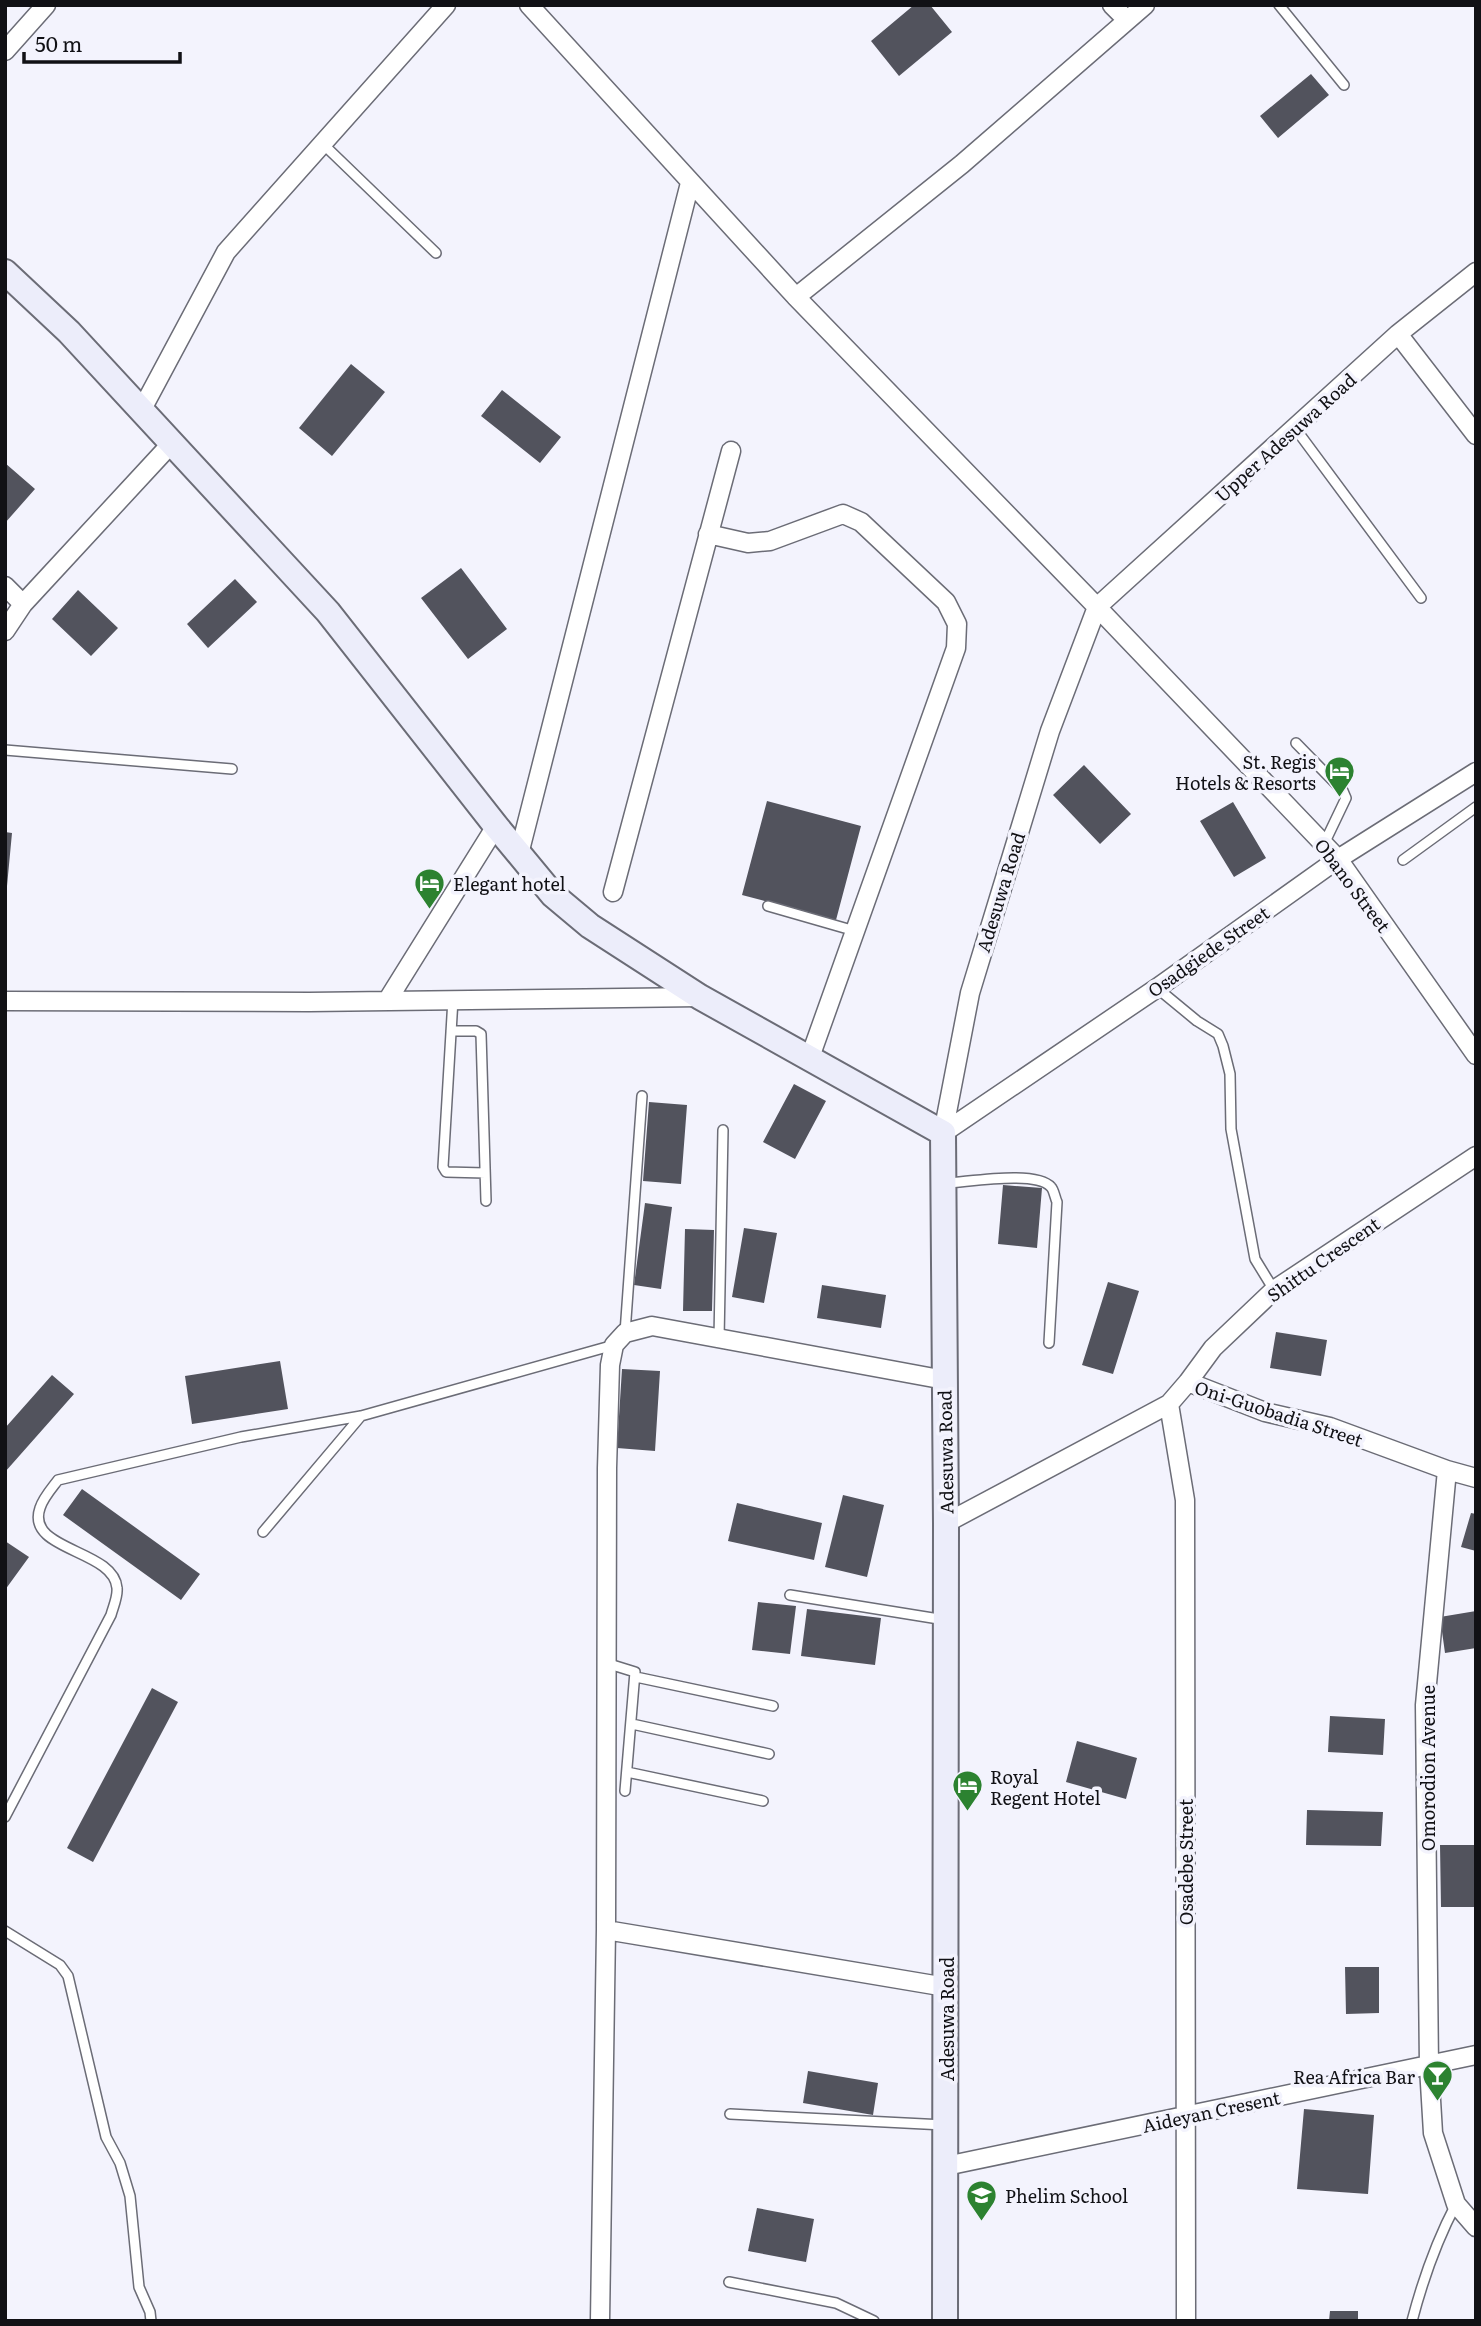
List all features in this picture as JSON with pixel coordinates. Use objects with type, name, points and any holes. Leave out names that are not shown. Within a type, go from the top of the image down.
[{"type":"street","points":[[5,51],[46,5]]},
{"type":"street","points":[[141,411],[226,252],[446,5]]},
{"type":"street","name":"Obano Street","points":[[530,5],[796,296],[1338,859],[1476,1055]]},
{"type":"street","points":[[1112,5],[1127,20]]},
{"type":"street","points":[[796,296],[962,164],[1145,5]]},
{"type":"street","points":[[519,854],[690,183]]},
{"type":"street","points":[[5,272],[69,332],[328,612],[496,826],[553,894],[590,926],[700,997],[943,1133]]},
{"type":"street","name":"Upper Adesuwa Road","points":[[1097,607],[1398,334],[1476,272]]},
{"type":"street","points":[[1398,334],[1476,435]]},
{"type":"street","points":[[5,631],[23,604],[171,444]]},
{"type":"street","points":[[613,892],[731,451]]},
{"type":"street","points":[[708,534],[748,543],[770,541],[843,514],[861,522],[946,602],[957,624],[956,648],[809,1060]]},
{"type":"street","points":[[5,586],[23,604]]},
{"type":"street","name":"Adesuwa Road","points":[[945,2321],[946,1523],[943,1133],[974,981],[1050,731],[1097,607]]},
{"type":"street","name":"Osadgiede Street","points":[[943,1133],[1157,988],[1338,859],[1476,772]]},
{"type":"street","points":[[387,1001],[496,826]]},
{"type":"street","points":[[5,1001],[387,1001],[700,997]]},
{"type":"street","name":"Shittu Crescent","points":[[1188,1382],[1213,1348],[1274,1290],[1476,1156]]},
{"type":"street","points":[[600,2321],[610,1365],[620,1339],[652,1326],[944,1380]]},
{"type":"street","name":"Oni-Guobadia Street","points":[[946,1523],[1169,1404],[1188,1382],[1265,1412],[1330,1427],[1476,1478]]},
{"type":"street","name":"Osadebe Street","points":[[1169,1404],[1185,1500],[1186,2321]]},
{"type":"street","name":"Omorodion Avenue","points":[[1447,1470],[1425,1705],[1429,2067],[1433,2133],[1457,2204]]},
{"type":"street","points":[[606,1930],[946,1987]]},
{"type":"street","name":"Aideyan Cresent","points":[[946,2166],[1429,2067],[1476,2055]]},
{"type":"street","points":[[1457,2204],[1476,2227]]},
{"type":"lane","points":[[1279,5],[1344,85]]},
{"type":"lane","points":[[322,144],[436,253]]},
{"type":"lane","points":[[1295,428],[1420,598]]},
{"type":"lane","points":[[1296,743],[1343,791],[1346,798],[1324,844]]},
{"type":"lane","points":[[5,750],[232,769]]},
{"type":"lane","points":[[1403,860],[1476,807]]},
{"type":"lane","points":[[768,906],[855,931]]},
{"type":"lane","points":[[1157,988],[1197,1021],[1218,1034],[1223,1046],[1230,1074],[1231,1129],[1255,1259],[1274,1290]]},
{"type":"lane","points":[[453,999],[443,1167],[446,1172],[453,1174],[485,1173]]},
{"type":"lane","points":[[451,1031],[476,1031],[481,1034],[486,1201]]},
{"type":"lane","points":[[5,1817],[111,1615],[118,1591],[115,1579],[93,1559],[45,1535],[39,1526],[39,1508],[58,1480],[241,1437],[361,1416],[620,1339],[642,1096]]},
{"type":"lane","points":[[719,1339],[723,1130]]},
{"type":"lane","points":[[943,1184],[1026,1178],[1042,1181],[1052,1187],[1057,1202],[1049,1343]]},
{"type":"lane","points":[[263,1532],[361,1416]]},
{"type":"lane","points":[[790,1595],[946,1620]]},
{"type":"lane","points":[[606,1663],[631,1669],[636,1677],[625,1791]]},
{"type":"lane","points":[[636,1677],[772,1706]]},
{"type":"lane","points":[[632,1724],[769,1754]]},
{"type":"lane","points":[[627,1772],[763,1801]]},
{"type":"lane","points":[[5,1931],[60,1965],[68,1976],[106,2137],[120,2163],[130,2196],[139,2287],[151,2321]]},
{"type":"lane","points":[[730,2114],[946,2125]]},
{"type":"lane","points":[[1412,2321],[1424,2276],[1443,2229],[1457,2204]]},
{"type":"lane","points":[[729,2282],[836,2303],[874,2321]]},
{"type":"building","points":[[914,5],[930,5],[952,32],[899,76],[871,41]]},
{"type":"building","points":[[1311,74],[1329,95],[1278,138],[1260,116]]},
{"type":"building","points":[[351,364],[385,392],[332,456],[299,428]]},
{"type":"building","points":[[502,390],[561,437],[540,463],[481,416]]},
{"type":"building","points":[[5,463],[35,489],[5,523]]},
{"type":"building","points":[[461,568],[507,629],[468,659],[421,598]]},
{"type":"building","points":[[235,579],[257,602],[208,648],[187,624]]},
{"type":"building","points":[[78,590],[118,628],[91,656],[52,619]]},
{"type":"building","points":[[1084,765],[1131,814],[1100,844],[1053,795]]},
{"type":"building","points":[[767,801],[861,826],[836,920],[742,895]]},
{"type":"building","points":[[1233,802],[1266,858],[1234,877],[1200,821]]},
{"type":"building","points":[[5,832],[12,833],[7,886],[5,886]]},
{"type":"building","points":[[794,1084],[826,1101],[795,1159],[763,1142]]},
{"type":"building","points":[[649,1102],[687,1105],[681,1184],[643,1181]]},
{"type":"building","points":[[1003,1185],[1042,1188],[1037,1248],[998,1244]]},
{"type":"building","points":[[645,1203],[672,1207],[661,1289],[634,1285]]},
{"type":"building","points":[[744,1228],[777,1233],[764,1303],[732,1297]]},
{"type":"building","points":[[685,1229],[714,1230],[712,1311],[683,1311]]},
{"type":"building","points":[[1108,1282],[1139,1291],[1113,1374],[1082,1365]]},
{"type":"building","points":[[822,1285],[886,1295],[881,1328],[817,1318]]},
{"type":"building","points":[[1276,1332],[1327,1340],[1321,1376],[1270,1368]]},
{"type":"building","points":[[280,1361],[288,1409],[192,1424],[185,1376]]},
{"type":"building","points":[[622,1369],[660,1371],[655,1451],[617,1448]]},
{"type":"building","points":[[52,1375],[74,1394],[5,1472],[5,1428]]},
{"type":"building","points":[[82,1489],[200,1574],[181,1600],[63,1515]]},
{"type":"building","points":[[843,1495],[884,1505],[867,1577],[825,1567]]},
{"type":"building","points":[[737,1503],[822,1523],[814,1560],[728,1541]]},
{"type":"building","points":[[1471,1513],[1476,1514],[1476,1551],[1461,1547]]},
{"type":"building","points":[[5,1541],[29,1557],[5,1590]]},
{"type":"building","points":[[758,1602],[796,1606],[790,1654],[752,1650]]},
{"type":"building","points":[[807,1609],[881,1618],[875,1665],[801,1656]]},
{"type":"building","points":[[1476,1611],[1476,1648],[1445,1653],[1440,1617]]},
{"type":"building","points":[[152,1688],[178,1702],[93,1862],[67,1848]]},
{"type":"building","points":[[1330,1716],[1385,1719],[1383,1755],[1328,1752]]},
{"type":"building","points":[[1077,1741],[1137,1758],[1126,1799],[1066,1782]]},
{"type":"building","points":[[1307,1810],[1383,1812],[1381,1846],[1306,1845]]},
{"type":"building","points":[[1440,1845],[1476,1845],[1476,1907],[1441,1907]]},
{"type":"building","points":[[1345,1967],[1379,1967],[1379,2013],[1346,2014]]},
{"type":"building","points":[[808,2071],[878,2083],[873,2115],[803,2103]]},
{"type":"building","points":[[1304,2109],[1374,2115],[1368,2194],[1297,2189]]},
{"type":"building","points":[[757,2208],[814,2219],[806,2262],[748,2251]]},
{"type":"building","points":[[1330,2311],[1358,2311],[1358,2321],[1329,2321]]},
{"type":"place","name":"St. Regis Hotels & Resorts","points":[[1339,798]]},
{"type":"place","name":"Elegant hotel","points":[[430,910]]},
{"type":"place","name":"Royal Regent Hotel","points":[[967,1813]]},
{"type":"place","name":"Rea Africa Bar","points":[[1438,2103]]},
{"type":"place","name":"Phelim School","points":[[982,2222]]}]
